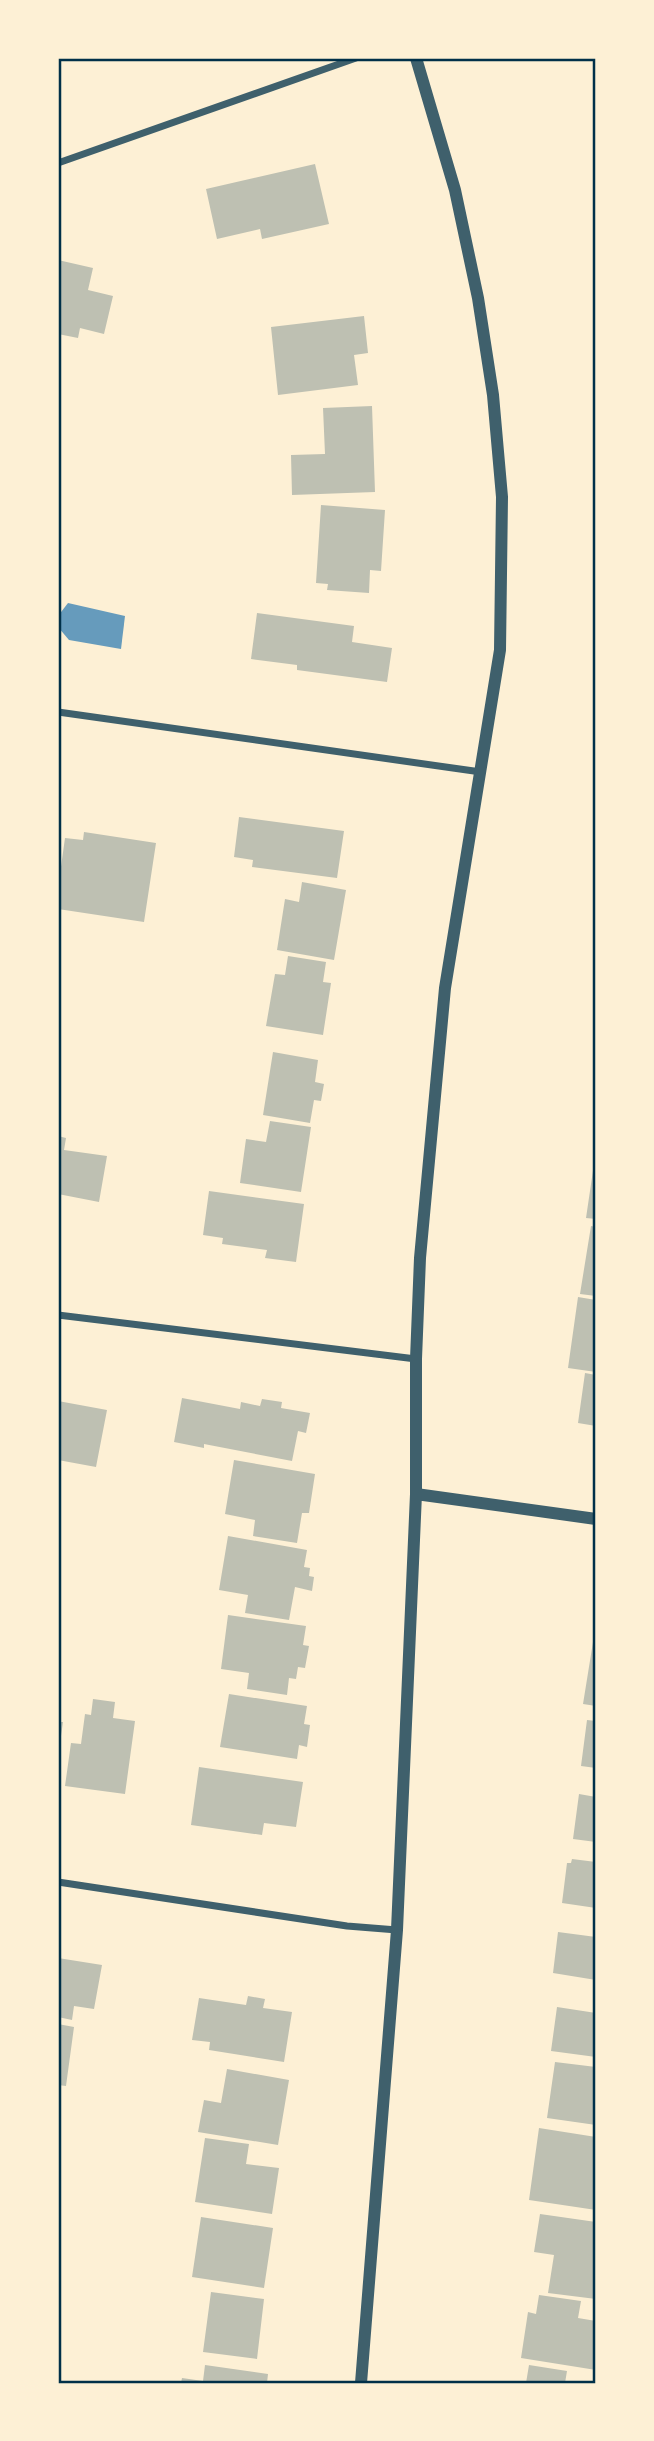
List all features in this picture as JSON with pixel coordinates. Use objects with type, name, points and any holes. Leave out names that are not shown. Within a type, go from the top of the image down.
[{"type":"street","points":[[58,163],[356,58]]},
{"type":"street","points":[[361,2383],[397,1930],[415,1494],[420,1258],[445,988],[500,650],[502,497],[493,395],[478,298],[454,190],[416,58]]},
{"type":"street","points":[[58,712],[482,772]]},
{"type":"street","points":[[58,1315],[416,1359]]},
{"type":"street","points":[[415,1494],[596,1519]]},
{"type":"street","points":[[58,1882],[347,1926],[397,1930]]},
{"type":"water","points":[[68,603],[125,616],[121,649],[69,640],[58,627],[58,616]]},
{"type":"building","points":[[315,164],[329,224],[262,239],[260,229],[217,239],[206,189]]},
{"type":"building","points":[[58,260],[93,268],[88,290],[113,296],[104,334],[80,328],[78,338],[58,334]]},
{"type":"building","points":[[364,316],[368,353],[354,355],[358,385],[278,395],[271,327]]},
{"type":"building","points":[[372,406],[375,492],[292,495],[291,455],[325,454],[323,408]]},
{"type":"building","points":[[321,505],[385,510],[381,571],[370,570],[369,593],[327,590],[328,584],[316,583]]},
{"type":"building","points":[[257,613],[354,626],[352,642],[392,648],[387,682],[297,670],[297,665],[251,659]]},
{"type":"building","points":[[239,817],[344,831],[337,878],[252,867],[253,860],[234,857]]},
{"type":"building","points":[[84,832],[156,843],[144,922],[58,909],[65,838],[83,840]]},
{"type":"building","points":[[302,882],[346,890],[334,960],[277,950],[285,899],[299,902]]},
{"type":"building","points":[[288,956],[326,962],[323,982],[331,983],[323,1035],[266,1026],[275,974],[285,975]]},
{"type":"building","points":[[273,1052],[318,1060],[315,1082],[324,1084],[321,1101],[314,1100],[310,1123],[263,1115]]},
{"type":"building","points":[[270,1121],[311,1127],[301,1192],[240,1183],[246,1139],[266,1142]]},
{"type":"building","points":[[58,1136],[66,1138],[64,1150],[107,1156],[99,1202],[58,1194]]},
{"type":"building","points":[[596,1157],[596,1219],[586,1218]]},
{"type":"building","points":[[209,1191],[304,1204],[296,1262],[265,1258],[267,1250],[222,1244],[223,1238],[203,1235]]},
{"type":"building","points":[[591,1226],[596,1227],[596,1296],[580,1294]]},
{"type":"building","points":[[578,1297],[596,1300],[596,1372],[568,1368]]},
{"type":"building","points":[[585,1373],[596,1375],[596,1426],[578,1423]]},
{"type":"building","points":[[182,1398],[240,1409],[241,1402],[260,1406],[262,1399],[282,1402],[281,1408],[310,1413],[306,1433],[298,1431],[292,1461],[204,1444],[204,1448],[174,1442]]},
{"type":"building","points":[[58,1401],[107,1410],[96,1467],[58,1460]]},
{"type":"building","points":[[234,1460],[315,1474],[309,1513],[302,1513],[297,1543],[253,1536],[255,1520],[225,1514]]},
{"type":"building","points":[[228,1536],[307,1550],[304,1567],[310,1568],[309,1576],[314,1577],[312,1591],[295,1587],[289,1620],[245,1613],[248,1595],[219,1590]]},
{"type":"building","points":[[228,1615],[306,1626],[303,1645],[309,1646],[305,1668],[298,1667],[296,1679],[289,1678],[287,1695],[247,1689],[249,1673],[221,1669]]},
{"type":"building","points":[[593,1642],[596,1642],[596,1706],[583,1704]]},
{"type":"building","points":[[229,1694],[307,1706],[304,1724],[310,1725],[307,1747],[299,1745],[297,1759],[220,1747]]},
{"type":"building","points":[[93,1699],[115,1702],[113,1718],[135,1721],[125,1794],[65,1786],[71,1743],[81,1744],[85,1714],[91,1715]]},
{"type":"building","points":[[587,1720],[596,1721],[596,1768],[581,1766]]},
{"type":"building","points":[[58,1722],[63,1722],[59,1750],[58,1750]]},
{"type":"building","points":[[199,1767],[303,1782],[296,1827],[264,1823],[262,1835],[191,1825]]},
{"type":"building","points":[[579,1794],[596,1797],[596,1842],[573,1839]]},
{"type":"building","points":[[572,1859],[596,1862],[596,1908],[562,1903],[567,1863],[571,1863]]},
{"type":"building","points":[[558,1932],[596,1937],[596,1980],[553,1973]]},
{"type":"building","points":[[58,1958],[102,1965],[94,2009],[74,2006],[72,2020],[58,2017]]},
{"type":"building","points":[[248,1996],[265,1999],[263,2008],[292,2012],[284,2062],[209,2050],[210,2042],[192,2040],[199,1998],[246,2005]]},
{"type":"building","points":[[557,2007],[596,2013],[596,2057],[551,2051]]},
{"type":"building","points":[[58,2024],[74,2027],[66,2086],[58,2085]]},
{"type":"building","points":[[555,2062],[596,2067],[596,2125],[547,2118]]},
{"type":"building","points":[[227,2069],[289,2080],[278,2145],[198,2132],[204,2100],[221,2103]]},
{"type":"building","points":[[539,2128],[596,2137],[596,2210],[529,2200]]},
{"type":"building","points":[[205,2138],[249,2144],[246,2164],[279,2168],[272,2214],[195,2202]]},
{"type":"building","points":[[540,2214],[596,2222],[596,2299],[548,2293],[554,2255],[534,2252]]},
{"type":"building","points":[[201,2217],[273,2228],[264,2288],[192,2277]]},
{"type":"building","points":[[211,2292],[264,2299],[257,2359],[203,2352]]},
{"type":"building","points":[[539,2295],[581,2301],[578,2318],[596,2321],[596,2370],[521,2358],[528,2312],[536,2314]]},
{"type":"building","points":[[205,2365],[268,2374],[267,2383],[181,2383],[182,2378],[203,2381]]},
{"type":"building","points":[[529,2365],[567,2371],[565,2383],[526,2383]]}]
